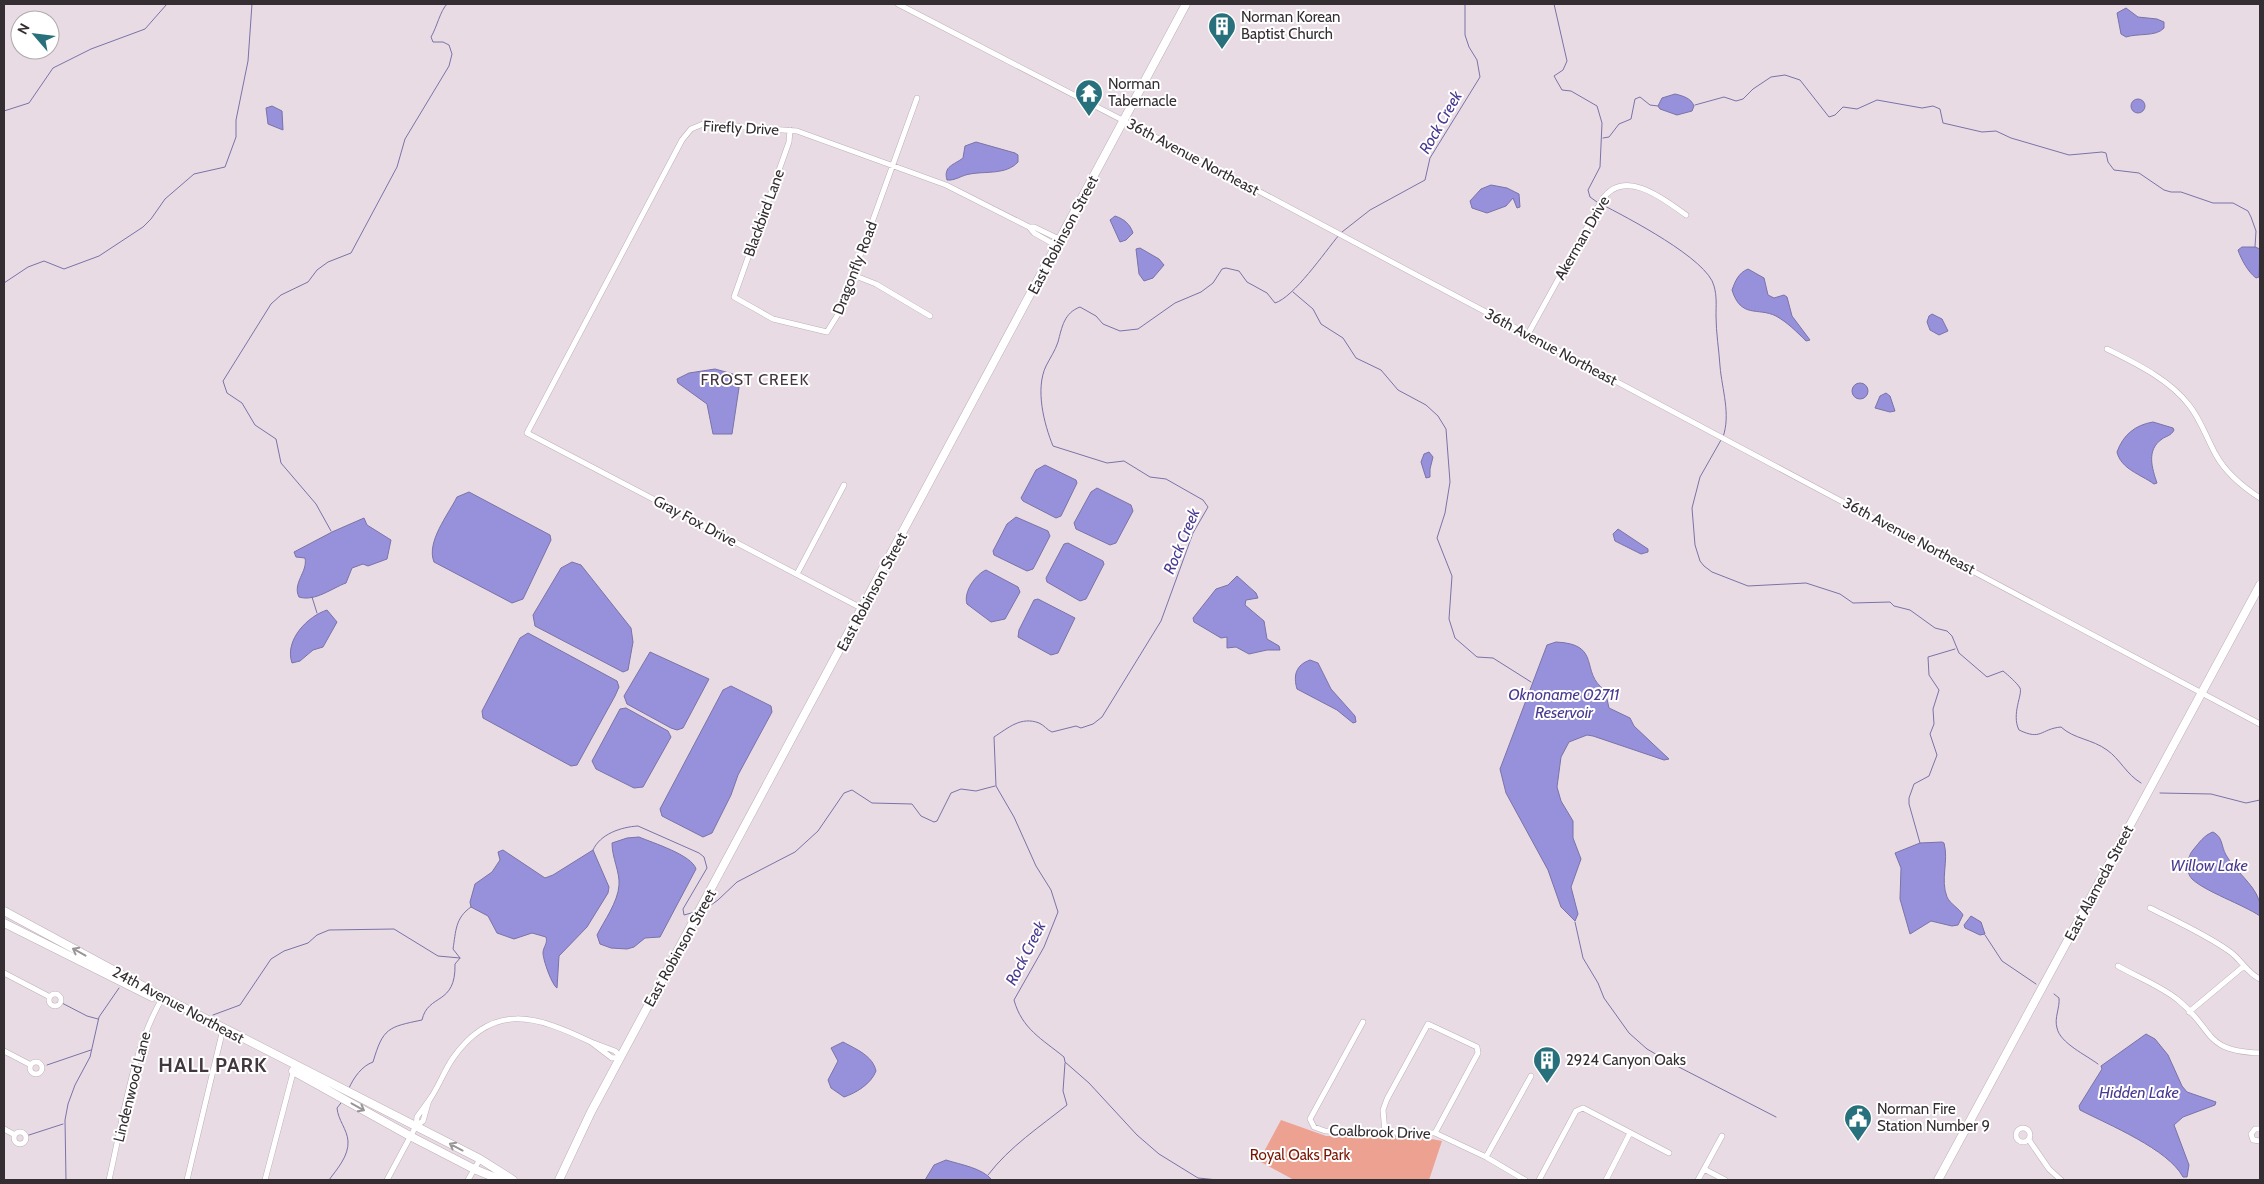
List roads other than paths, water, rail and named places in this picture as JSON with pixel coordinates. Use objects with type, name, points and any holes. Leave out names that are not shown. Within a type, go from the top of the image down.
[{"type":"street","name":"36th Avenue Northeast","points":[[898,4],[1528,334],[2260,724]]},
{"type":"street","name":"East Robinson Street","points":[[559,1180],[591,1112],[863,609],[1186,4]]},
{"type":"street","name":"Dragonfly Road","points":[[734,297],[773,319],[827,332],[837,318],[917,98]]},
{"type":"street","name":"Firefly Drive","points":[[527,433],[686,134],[696,125],[790,130],[893,165],[953,188],[1029,227],[1034,233],[1059,243]]},
{"type":"street","name":"Blackbird Lane","points":[[734,297],[789,142],[790,130]]},
{"type":"street","name":"Akerman Drive","points":[[1528,334],[1602,200],[1611,189],[1620,186],[1647,190],[1660,196],[1686,215]]},
{"type":"street","points":[[853,275],[876,284],[930,316]]},
{"type":"street","points":[[2107,348],[2164,381],[2184,399],[2197,417],[2223,464],[2240,483],[2260,498]]},
{"type":"street","name":"Gray Fox Drive","points":[[527,433],[863,609]]},
{"type":"street","points":[[797,574],[844,485]]},
{"type":"street","name":"East Alameda Street","points":[[1938,1180],[2260,585]]},
{"type":"street","points":[[2150,908],[2224,947],[2260,979]]},
{"type":"street","name":"24th Avenue Northeast","points":[[5,914],[294,1068],[416,1126],[480,1159],[513,1180]]},
{"type":"street","name":"24th Avenue Northeast","points":[[4,923],[162,999]]},
{"type":"street","points":[[2118,966],[2168,993],[2220,1045],[2236,1052],[2260,1053]]},
{"type":"street","points":[[2189,1012],[2244,966]]},
{"type":"street","points":[[4,973],[50,997]]},
{"type":"street","name":"Lindenwood Lane","points":[[109,1180],[141,1046],[149,1022],[162,999]]},
{"type":"street","points":[[386,1180],[416,1126],[423,1121],[427,1114],[429,1100],[444,1072],[462,1046],[479,1030],[497,1020],[520,1018],[562,1028],[615,1051],[621,1057]]},
{"type":"street","name":"Coalbrook Drive","points":[[1362,1022],[1310,1118],[1311,1123],[1325,1132],[1436,1133],[1486,1157],[1525,1180]]},
{"type":"street","points":[[1384,1132],[1383,1110],[1387,1099],[1428,1024],[1477,1047],[1478,1053],[1436,1133]]},
{"type":"street","points":[[187,1180],[223,1031]]},
{"type":"street","points":[[4,1051],[31,1065]]},
{"type":"street","points":[[265,1180],[294,1068]]},
{"type":"street","name":"24th Avenue Northeast","points":[[294,1068],[410,1136],[474,1169],[501,1180]]},
{"type":"street","points":[[1486,1157],[1531,1076]]},
{"type":"street","points":[[1539,1180],[1576,1111],[1583,1108],[1669,1153]]},
{"type":"street","points":[[4,1129],[15,1135]]},
{"type":"street","points":[[2260,1129],[2255,1129],[2251,1134],[2253,1140],[2260,1141]]},
{"type":"street","points":[[1606,1180],[1630,1133]]},
{"type":"street","points":[[1698,1180],[1722,1136]]},
{"type":"street","points":[[2029,1140],[2049,1169],[2061,1180]]},
{"type":"street","points":[[468,1180],[480,1159]]},
{"type":"street","points":[[1704,1169],[1725,1180]]},
{"type":"water","points":[[2126,8],[2138,17],[2157,19],[2164,22],[2164,28],[2152,34],[2126,37],[2121,34],[2117,13]]},
{"type":"water","points":[[1675,94],[1691,101],[1694,106],[1692,111],[1677,115],[1660,109],[1658,106],[1662,98]]},
{"type":"water","points":[[2135,99],[2141,99],[2145,106],[2141,113],[2135,113],[2131,109],[2131,103]]},
{"type":"water","points":[[272,106],[282,111],[283,130],[268,124],[266,108]]},
{"type":"water","points":[[976,142],[1015,153],[1018,155],[1018,162],[1002,171],[970,174],[953,180],[947,180],[948,169],[963,158],[965,146]]},
{"type":"water","points":[[1491,185],[1507,188],[1519,194],[1520,207],[1517,208],[1513,198],[1506,206],[1487,213],[1472,208],[1470,201],[1481,189]]},
{"type":"water","points":[[1115,216],[1126,222],[1133,233],[1126,240],[1120,242],[1110,220]]},
{"type":"water","points":[[2242,247],[2260,249],[2259,277],[2256,278],[2253,275],[2243,261],[2238,250]]},
{"type":"water","points":[[1140,248],[1159,259],[1164,265],[1153,278],[1144,281],[1139,274],[1136,249]]},
{"type":"water","points":[[1748,269],[1764,278],[1768,295],[1774,298],[1784,295],[1787,297],[1792,316],[1810,340],[1806,341],[1788,324],[1776,316],[1745,309],[1740,305],[1732,290],[1739,275]]},
{"type":"water","points":[[1932,314],[1942,319],[1948,331],[1939,335],[1930,330],[1927,322]]},
{"type":"water","points":[[715,369],[733,374],[740,381],[732,434],[713,434],[707,404],[678,383],[677,379],[689,373]]},
{"type":"water","points":[[1857,383],[1863,383],[1868,388],[1866,397],[1857,399],[1852,394],[1852,388]]},
{"type":"water","points":[[1886,393],[1890,396],[1895,411],[1890,412],[1875,408],[1880,396]]},
{"type":"water","points":[[2153,422],[2173,428],[2174,430],[2170,435],[2157,443],[2154,448],[2152,465],[2157,483],[2154,484],[2122,463],[2117,452],[2130,432],[2135,428]]},
{"type":"water","points":[[1429,452],[1433,457],[1430,477],[1426,478],[1421,462],[1424,454]]},
{"type":"water","points":[[1045,465],[1076,480],[1077,483],[1061,516],[1056,518],[1023,501],[1021,498],[1036,470]]},
{"type":"water","points":[[1097,488],[1131,505],[1133,511],[1116,543],[1110,545],[1076,529],[1074,523],[1091,492]]},
{"type":"water","points":[[469,492],[550,535],[551,540],[523,599],[512,603],[434,562],[433,546],[439,529],[457,497]]},
{"type":"water","points":[[1016,517],[1048,531],[1050,536],[1033,569],[1027,571],[994,555],[993,551],[1007,524]]},
{"type":"water","points":[[364,518],[367,525],[391,540],[387,559],[368,566],[363,564],[352,568],[346,583],[323,594],[311,598],[299,597],[297,587],[304,568],[305,558],[296,557],[294,552]]},
{"type":"water","points":[[1618,529],[1648,549],[1648,552],[1641,554],[1615,541],[1613,534]]},
{"type":"water","points":[[1068,543],[1103,561],[1104,564],[1086,599],[1080,601],[1047,582],[1046,578],[1064,544]]},
{"type":"water","points":[[572,562],[581,565],[631,628],[633,642],[628,670],[623,672],[535,626],[533,615],[561,568]]},
{"type":"water","points":[[986,570],[1018,587],[1020,592],[1005,619],[991,622],[967,604],[967,594],[971,584],[978,575]]},
{"type":"water","points":[[1237,576],[1256,593],[1258,598],[1246,600],[1245,605],[1264,621],[1267,639],[1279,646],[1280,650],[1267,650],[1249,654],[1236,647],[1227,648],[1227,637],[1221,638],[1194,622],[1193,618],[1216,589],[1228,585]]},
{"type":"water","points":[[1038,599],[1075,618],[1058,653],[1051,655],[1018,637],[1019,630],[1034,600]]},
{"type":"water","points":[[327,610],[337,622],[323,647],[313,650],[300,661],[292,663],[291,646],[299,630],[312,618]]},
{"type":"water","points":[[528,633],[617,681],[619,687],[615,696],[577,765],[571,766],[483,718],[482,711],[520,638]]},
{"type":"water","name":"Oknoname 02711 Reservoir","points":[[1556,642],[1571,644],[1580,648],[1588,660],[1597,683],[1605,690],[1609,708],[1630,718],[1634,726],[1669,759],[1664,760],[1593,736],[1587,735],[1569,742],[1561,757],[1557,787],[1561,801],[1573,821],[1573,838],[1581,859],[1571,887],[1578,914],[1575,921],[1561,907],[1548,870],[1506,793],[1500,769],[1547,645]]},
{"type":"water","points":[[650,652],[709,679],[683,728],[677,730],[671,728],[627,704],[624,696]]},
{"type":"water","points":[[1310,660],[1318,663],[1331,689],[1355,716],[1356,722],[1353,723],[1337,710],[1297,689],[1295,679],[1297,671],[1305,662]]},
{"type":"water","points":[[731,686],[771,706],[772,712],[738,775],[731,795],[712,833],[703,837],[662,816],[660,809],[723,690]]},
{"type":"water","points":[[626,708],[668,731],[671,737],[643,787],[634,788],[596,769],[592,761],[620,709]]},
{"type":"water","name":"Willow Lake","points":[[2213,832],[2220,839],[2224,852],[2230,861],[2256,894],[2260,904],[2260,916],[2206,889],[2192,879],[2188,873],[2188,860],[2191,853],[2204,837]]},
{"type":"water","points":[[639,837],[680,854],[693,864],[696,869],[660,937],[645,938],[634,947],[627,949],[611,948],[600,944],[597,935],[613,905],[619,885],[612,843],[627,838]]},
{"type":"water","points":[[1920,843],[1944,843],[1946,856],[1944,884],[1947,897],[1963,915],[1958,925],[1952,926],[1931,921],[1910,934],[1900,899],[1901,868],[1895,853]]},
{"type":"water","points":[[503,850],[545,878],[593,850],[609,887],[608,893],[587,927],[559,956],[557,988],[550,977],[543,956],[546,937],[532,933],[514,939],[497,933],[488,916],[471,907],[470,902],[475,884],[492,872],[500,860],[498,852]]},
{"type":"water","points":[[1971,916],[1981,922],[1985,934],[1980,935],[1965,928],[1964,925]]},
{"type":"water","name":"Hidden Lake","points":[[2146,1034],[2155,1039],[2168,1055],[2182,1086],[2187,1092],[2216,1102],[2215,1105],[2183,1117],[2174,1125],[2189,1165],[2187,1177],[2183,1177],[2165,1157],[2151,1147],[2080,1110],[2079,1106],[2102,1069],[2101,1066]]},
{"type":"water","points":[[843,1042],[868,1057],[876,1071],[871,1080],[863,1087],[844,1097],[831,1088],[828,1080],[838,1061],[831,1048]]},
{"type":"water","points":[[946,1160],[977,1170],[992,1180],[925,1180],[934,1165]]},
{"type":"waterway","points":[[4,111],[29,103],[53,68],[91,49],[145,29],[167,4]]},
{"type":"waterway","points":[[4,283],[28,267],[44,261],[64,269],[99,256],[143,227],[165,199],[194,174],[225,167],[236,137],[236,120],[248,61],[252,4]]},
{"type":"waterway","points":[[331,531],[316,504],[281,463],[276,439],[255,425],[242,403],[227,393],[223,381],[271,304],[281,295],[308,282],[317,270],[328,262],[351,253],[397,167],[405,139],[449,66],[452,54],[449,45],[443,42],[433,42],[431,37],[447,4]]},
{"type":"waterway","name":"Rock Creek","points":[[1342,232],[1370,210],[1425,180],[1430,158],[1480,77],[1477,60],[1469,47],[1465,35],[1465,4]]},
{"type":"waterway","points":[[1554,4],[1567,61],[1563,70],[1554,76],[1562,90],[1571,91],[1597,106],[1602,123],[1600,167],[1588,190],[1590,197],[1597,202]]},
{"type":"waterway","points":[[1695,105],[1724,97],[1736,101],[1743,99],[1753,89],[1771,77],[1785,75],[1800,80],[1829,117],[1835,115],[1843,107],[1857,109],[1877,100],[1922,108],[1933,106],[1940,109],[1943,123],[1982,132],[1996,131],[2011,138],[2069,155],[2106,153],[2108,162],[2114,170],[2139,173],[2164,190],[2181,192],[2213,203],[2233,203],[2248,211],[2256,231],[2255,247]]},
{"type":"waterway","points":[[1603,138],[1609,137],[1619,124],[1631,119],[1635,99],[1640,97],[1650,105],[1658,106]]},
{"type":"waterway","points":[[1601,204],[1628,218],[1682,252],[1708,275],[1714,286],[1717,335],[1726,411],[1723,437]]},
{"type":"waterway","name":"Rock Creek","points":[[1218,1180],[1198,1178],[1159,1154],[1137,1135],[1089,1083],[1065,1062],[1064,1057],[1034,1033],[1022,1019],[1014,1000],[1044,947],[1058,912],[1051,890],[1036,866],[1014,817],[996,786],[994,737],[1015,724],[1026,721],[1039,723],[1052,732],[1076,726],[1081,728],[1093,724],[1102,717],[1161,621],[1193,533],[1208,507],[1203,500],[1166,479],[1150,477],[1124,461],[1107,463],[1053,446],[1044,417],[1041,385],[1046,366],[1057,345],[1062,326],[1067,317],[1080,307],[1096,316],[1103,324],[1120,331],[1138,329],[1175,303],[1201,292],[1213,283],[1222,269],[1226,268],[1239,271],[1247,282],[1267,293],[1275,303],[1283,299],[1300,284],[1339,235]]},
{"type":"waterway","points":[[1293,292],[1313,309],[1321,324],[1343,338],[1356,358],[1381,370],[1398,390],[1426,405],[1438,416],[1446,429],[1450,482],[1445,513],[1437,538],[1452,576],[1449,619],[1455,638],[1477,657],[1493,658],[1531,682]]},
{"type":"waterway","points":[[1721,440],[1700,477],[1692,508],[1695,545],[1700,561],[1704,566],[1712,572],[1748,586],[1806,583],[1840,594],[1853,603],[1890,602],[1894,606],[1910,610],[1935,628],[1947,631],[1952,636],[1959,653],[1987,677],[2003,671],[2017,684],[2020,688],[2016,718],[2019,730],[2037,734],[2061,727],[2107,750],[2141,783]]},
{"type":"waterway","points":[[312,597],[317,613]]},
{"type":"waterway","points":[[1920,843],[1909,798],[1914,784],[1929,776],[1937,755],[1930,734],[1934,724],[1933,709],[1939,690],[1929,675],[1928,657],[1955,649]]},
{"type":"waterway","points":[[704,910],[737,882],[795,852],[818,831],[844,793],[852,790],[872,803],[912,804],[921,816],[934,822],[937,821],[951,793],[961,789],[976,791],[995,786]]},
{"type":"waterway","points":[[2160,793],[2211,794],[2246,803],[2260,800]]},
{"type":"waterway","points":[[593,850],[596,844],[612,832],[638,826],[699,853],[704,857],[707,868],[683,909],[684,915],[695,912]]},
{"type":"waterway","points":[[349,1088],[359,1072],[373,1062],[380,1042],[388,1031],[394,1027],[422,1020],[430,1006],[447,993],[454,977],[455,964],[460,958],[453,949],[459,920],[471,907]]},
{"type":"waterway","points":[[1575,922],[1583,958],[1598,983],[1604,998],[1629,1033],[1647,1049],[1671,1063],[1776,1117]]},
{"type":"waterway","points":[[213,1015],[240,1005],[271,959],[284,951],[308,943],[317,935],[329,930],[394,929],[438,956],[460,958]]},
{"type":"waterway","points":[[1985,935],[2002,961],[2036,984]]},
{"type":"waterway","points":[[66,1180],[65,1120],[68,1104],[75,1085],[90,1057],[99,1017],[119,988]]},
{"type":"waterway","points":[[2054,994],[2059,998],[2056,1020],[2059,1033],[2068,1044],[2098,1064]]},
{"type":"waterway","points":[[60,1002],[87,1016],[98,1019]]},
{"type":"waterway","points":[[47,1065],[91,1050]]},
{"type":"waterway","name":"Rock Creek","points":[[988,1175],[1015,1146],[1067,1105],[1063,1091],[1065,1063]]},
{"type":"waterway","points":[[329,1180],[342,1162],[348,1147],[347,1137],[337,1108],[341,1103]]},
{"type":"waterway","points":[[26,1136],[63,1124]]},
{"type":"place","name":"Norman Korean Baptist Church","points":[[1222,50]]},
{"type":"place","name":"Norman Tabernacle","points":[[1089,117]]},
{"type":"place","name":"2924 Canyon Oaks","points":[[1547,1084]]},
{"type":"place","name":"Norman Fire Station Number 9","points":[[1858,1142]]},
{"type":"district","name":"FROST CREEK","points":[[755,379]]},
{"type":"district","name":"HALL PARK","points":[[213,1065]]},
{"type":"park label","name":"Royal Oaks Park","points":[[1300,1155]]}]
